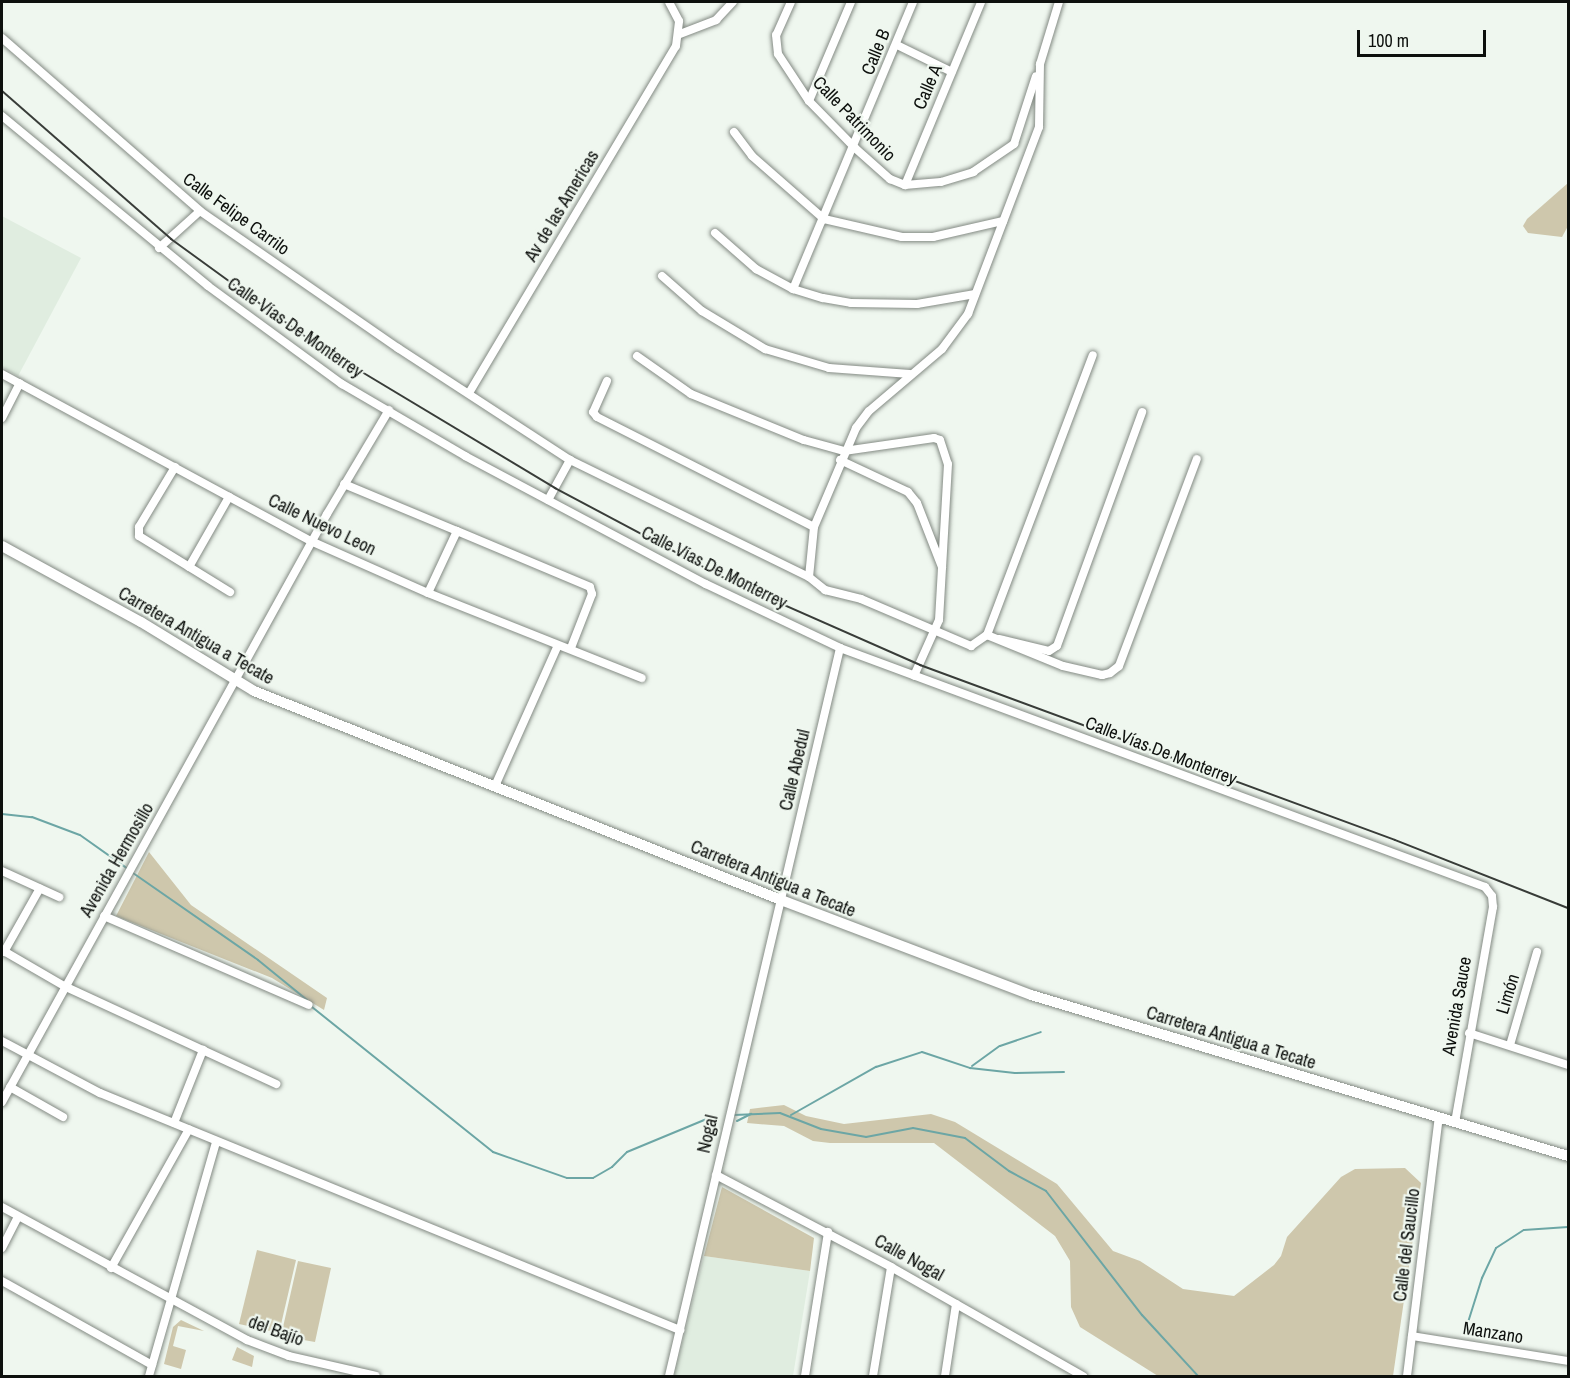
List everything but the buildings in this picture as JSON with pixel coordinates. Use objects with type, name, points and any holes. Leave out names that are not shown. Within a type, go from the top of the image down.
[{"type":"main road","name":"Carretera Antigua a Tecate","points":[[2,546],[141,622],[236,681],[782,900],[1030,995],[1569,1156]]},
{"type":"street","points":[[669,2],[679,21],[680,34],[717,20],[733,2]]},
{"type":"street","name":"Calle Patrimonio","points":[[791,2],[775,45],[809,101],[855,148],[890,179],[905,185]]},
{"type":"street","points":[[809,101],[850,2]]},
{"type":"street","name":"Calle B","points":[[793,289],[855,148],[913,2]]},
{"type":"street","name":"Calle A","points":[[905,185],[981,2]]},
{"type":"street","points":[[905,185],[933,183],[973,172],[1014,144],[1059,2]]},
{"type":"street","name":"Av de las Americas","points":[[469,393],[680,34]]},
{"type":"street","name":"Calle Felipe Carrilo","points":[[2,38],[200,211],[570,460],[809,577],[825,590],[861,599],[971,646],[987,635]]},
{"type":"street","points":[[897,45],[952,72]]},
{"type":"street","points":[[809,577],[814,526],[842,456],[869,411],[957,333],[975,294],[1039,127],[1040,64]]},
{"type":"street","name":"Calle Vías De Monterrey","points":[[2,116],[159,248],[334,379],[548,501],[706,584],[840,648],[1485,887],[1492,896]]},
{"type":"street","points":[[734,132],[752,156],[824,219],[902,237],[933,237],[1003,221]]},
{"type":"street","points":[[159,248],[200,211]]},
{"type":"street","points":[[716,234],[756,269],[793,289],[842,301],[917,304],[975,294]]},
{"type":"street","points":[[662,276],[710,316],[765,349],[829,368],[910,374]]},
{"type":"street","points":[[1093,355],[987,635],[1063,666],[1102,675],[1119,666],[1197,459]]},
{"type":"street","points":[[637,356],[691,394],[842,456],[908,492],[917,503],[943,570]]},
{"type":"street","name":"Calle Nuevo Leon","points":[[2,374],[313,542],[428,593],[642,678]]},
{"type":"street","points":[[607,381],[593,412],[597,417],[814,526]]},
{"type":"street","points":[[2,418],[20,383]]},
{"type":"street","name":"Avenida Hermosillo","points":[[2,1102],[64,986],[344,484],[389,410]]},
{"type":"street","points":[[998,639],[1005,637],[1049,651],[1057,646],[1142,412]]},
{"type":"street","points":[[842,456],[933,438],[940,440],[948,464],[939,620],[933,629],[914,676]]},
{"type":"street","points":[[548,501],[570,460]]},
{"type":"street","points":[[175,467],[139,527],[139,536],[230,592]]},
{"type":"street","points":[[344,484],[590,587],[592,594],[571,648]]},
{"type":"street","points":[[189,567],[229,497]]},
{"type":"street","points":[[428,593],[457,531]]},
{"type":"street","points":[[495,786],[558,645]]},
{"type":"street","name":"Calle Abedul","points":[[782,900],[840,648]]},
{"type":"street","points":[[2,871],[59,897]]},
{"type":"street","points":[[40,888],[3,951],[64,986],[276,1084]]},
{"type":"street","name":"Avenida Sauce","points":[[1455,1122],[1492,896]]},
{"type":"street","name":"Nogal","points":[[669,1377],[782,900]]},
{"type":"street","points":[[104,916],[309,1005]]},
{"type":"street","name":"Limón","points":[[1510,1045],[1537,952]]},
{"type":"street","points":[[1469,1033],[1569,1065]]},
{"type":"street","points":[[2,1041],[100,1093],[680,1330]]},
{"type":"street","points":[[174,1123],[203,1050]]},
{"type":"street","points":[[10,1087],[63,1117]]},
{"type":"street","name":"Calle del Saucillo","points":[[1407,1377],[1439,1117]]},
{"type":"street","points":[[111,1268],[189,1129]]},
{"type":"street","points":[[149,1377],[216,1142]]},
{"type":"street","name":"Calle Nogal","points":[[716,1175],[828,1232],[1083,1377]]},
{"type":"street","name":"del Bajío","points":[[2,1208],[170,1301],[273,1350],[376,1377]]},
{"type":"street","points":[[2,1248],[18,1217]]},
{"type":"street","points":[[805,1377],[828,1232]]},
{"type":"street","points":[[873,1377],[891,1267]]},
{"type":"street","points":[[2,1281],[152,1365]]},
{"type":"street","points":[[945,1377],[956,1304]]},
{"type":"street","name":"Manzano","points":[[1412,1336],[1569,1361]]},
{"type":"shaded area","points":[[1568,183],[1568,226],[1562,237],[1528,233],[1523,226],[1527,219]]},
{"type":"shaded area","points":[[2,216],[81,258],[18,376],[2,367]]},
{"type":"shaded area","points":[[149,852],[191,905],[327,998],[324,1010],[272,978],[116,916]]},
{"type":"shaded area","points":[[784,1105],[806,1116],[844,1124],[931,1114],[955,1122],[1057,1184],[1113,1251],[1140,1261],[1183,1289],[1234,1296],[1274,1265],[1281,1256],[1287,1237],[1341,1177],[1355,1169],[1405,1168],[1421,1183],[1393,1376],[1158,1376],[1080,1327],[1071,1307],[1070,1261],[1055,1236],[934,1143],[830,1143],[813,1141],[784,1126],[747,1123],[750,1109]]},
{"type":"shaded area","points":[[722,1187],[814,1238],[810,1271],[704,1256]]},
{"type":"shaded area","points":[[257,1250],[296,1260],[279,1333],[239,1324]]},
{"type":"shaded area","points":[[704,1256],[810,1271],[793,1376],[674,1376]]},
{"type":"shaded area","points":[[298,1261],[331,1268],[315,1342],[281,1336]]},
{"type":"shaded area","points":[[181,1320],[204,1331],[178,1326],[173,1346],[186,1350],[181,1369],[164,1364],[173,1327]]},
{"type":"shaded area","points":[[237,1347],[254,1356],[252,1367],[232,1360]]},
{"type":"waterway","points":[[2,814],[32,817],[80,835],[128,869]]},
{"type":"waterway","points":[[133,873],[258,960],[307,1000]]},
{"type":"waterway","points":[[312,1007],[493,1152],[567,1178],[593,1178],[612,1167],[627,1152],[714,1116]]},
{"type":"waterway","points":[[972,1066],[1000,1046],[1041,1032]]},
{"type":"waterway","points":[[791,1115],[876,1067],[922,1052],[970,1068],[1015,1073],[1064,1072]]},
{"type":"waterway","points":[[734,1115],[780,1113],[821,1129],[866,1137],[913,1128],[965,1138],[1009,1171],[1046,1191],[1142,1315],[1198,1376]]},
{"type":"waterway","points":[[737,1121],[751,1114]]},
{"type":"waterway","points":[[1464,1335],[1482,1278],[1496,1248],[1524,1230],[1568,1227]]},
{"type":"railway","points":[[2,91],[171,239],[317,345],[555,488],[732,582],[920,665],[1395,840],[1568,908]]}]
